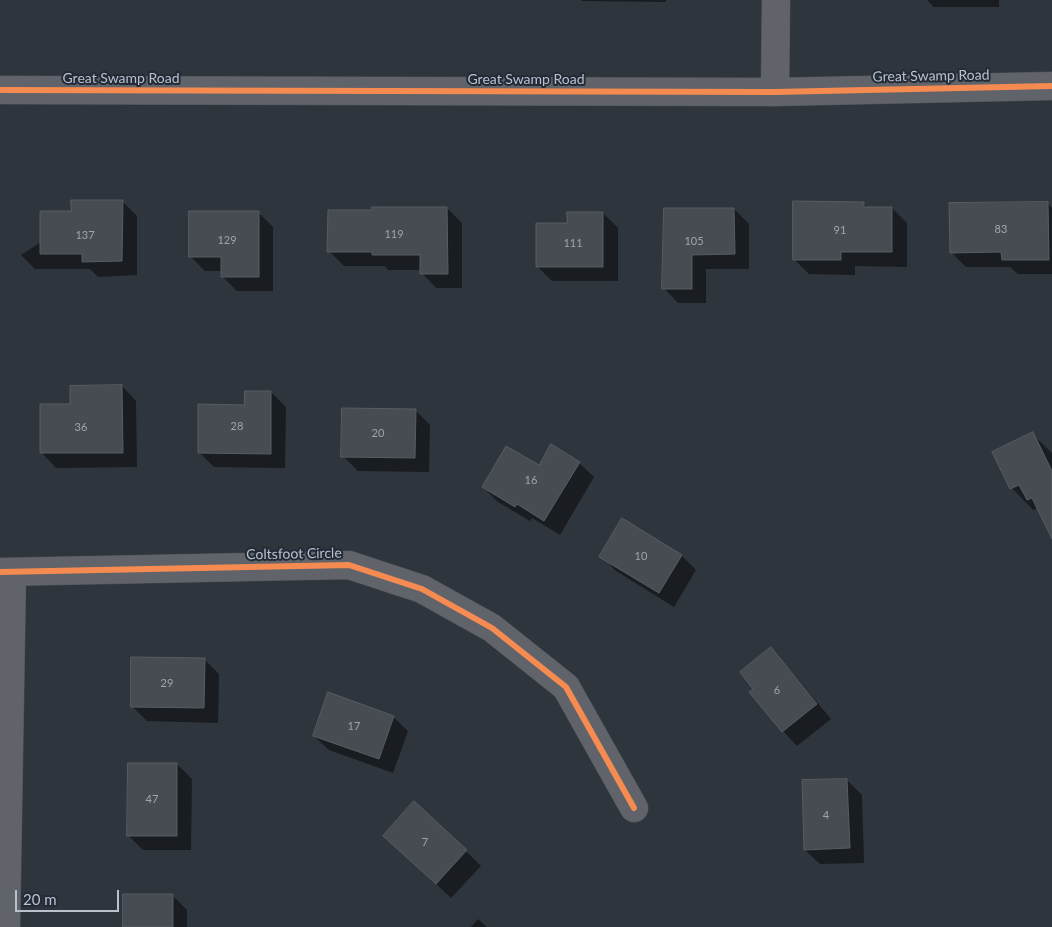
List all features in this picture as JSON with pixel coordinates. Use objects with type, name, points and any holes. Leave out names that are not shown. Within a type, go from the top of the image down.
[{"type":"street","points":[[775,92],[776,0]]},
{"type":"street","name":"Great Swamp Road","points":[[0,90],[775,92],[1052,86]]},
{"type":"street","name":"Coltsfoot Circle","points":[[6,572],[349,565],[422,589],[492,628],[566,688],[634,808]]},
{"type":"street","points":[[6,572],[6,927]]},
{"type":"building","points":[[71,200],[123,200],[122,261],[82,262],[82,254],[40,254],[40,211],[71,211]]},
{"type":"building","points":[[793,201],[864,202],[864,207],[892,207],[892,252],[841,252],[841,260],[793,260]]},
{"type":"building","points":[[1048,202],[1049,260],[1002,260],[1001,252],[950,253],[949,203]]},
{"type":"building","points":[[372,207],[447,207],[448,274],[420,274],[420,255],[372,255],[372,252],[327,252],[328,210],[372,210]]},
{"type":"building","points":[[664,208],[734,208],[735,254],[692,255],[692,289],[662,289]]},
{"type":"building","points":[[189,211],[259,211],[259,277],[221,277],[221,257],[189,257]]},
{"type":"building","points":[[567,212],[603,212],[603,267],[536,267],[536,223],[567,223]]},
{"type":"building","points":[[122,385],[123,453],[40,453],[40,404],[70,404],[70,386]]},
{"type":"building","points":[[245,391],[271,391],[271,454],[198,453],[198,404],[244,405]]},
{"type":"building","points":[[342,408],[416,409],[415,458],[341,457]]},
{"type":"building","points":[[1033,432],[1052,471],[1052,539],[1032,498],[1027,500],[1019,485],[1010,489],[992,452]]},
{"type":"building","points":[[551,444],[580,462],[544,521],[517,504],[515,507],[482,487],[506,446],[539,465]]},
{"type":"building","points":[[622,518],[682,555],[659,593],[599,557]]},
{"type":"building","points":[[771,647],[817,704],[782,732],[749,692],[753,689],[740,672]]},
{"type":"building","points":[[131,657],[205,658],[204,708],[131,707]]},
{"type":"building","points":[[328,692],[394,716],[379,759],[313,736]]},
{"type":"building","points":[[128,763],[177,763],[177,836],[127,836]]},
{"type":"building","points":[[847,779],[850,848],[804,850],[802,780]]},
{"type":"building","points":[[414,801],[467,850],[436,884],[383,836]]},
{"type":"building","points":[[123,894],[173,894],[173,927],[123,927]]},
{"type":"cycle path","points":[[0,90],[775,92],[1052,86]]},
{"type":"cycle path","points":[[0,572],[349,565],[422,589],[492,628],[566,687],[634,808]]}]
